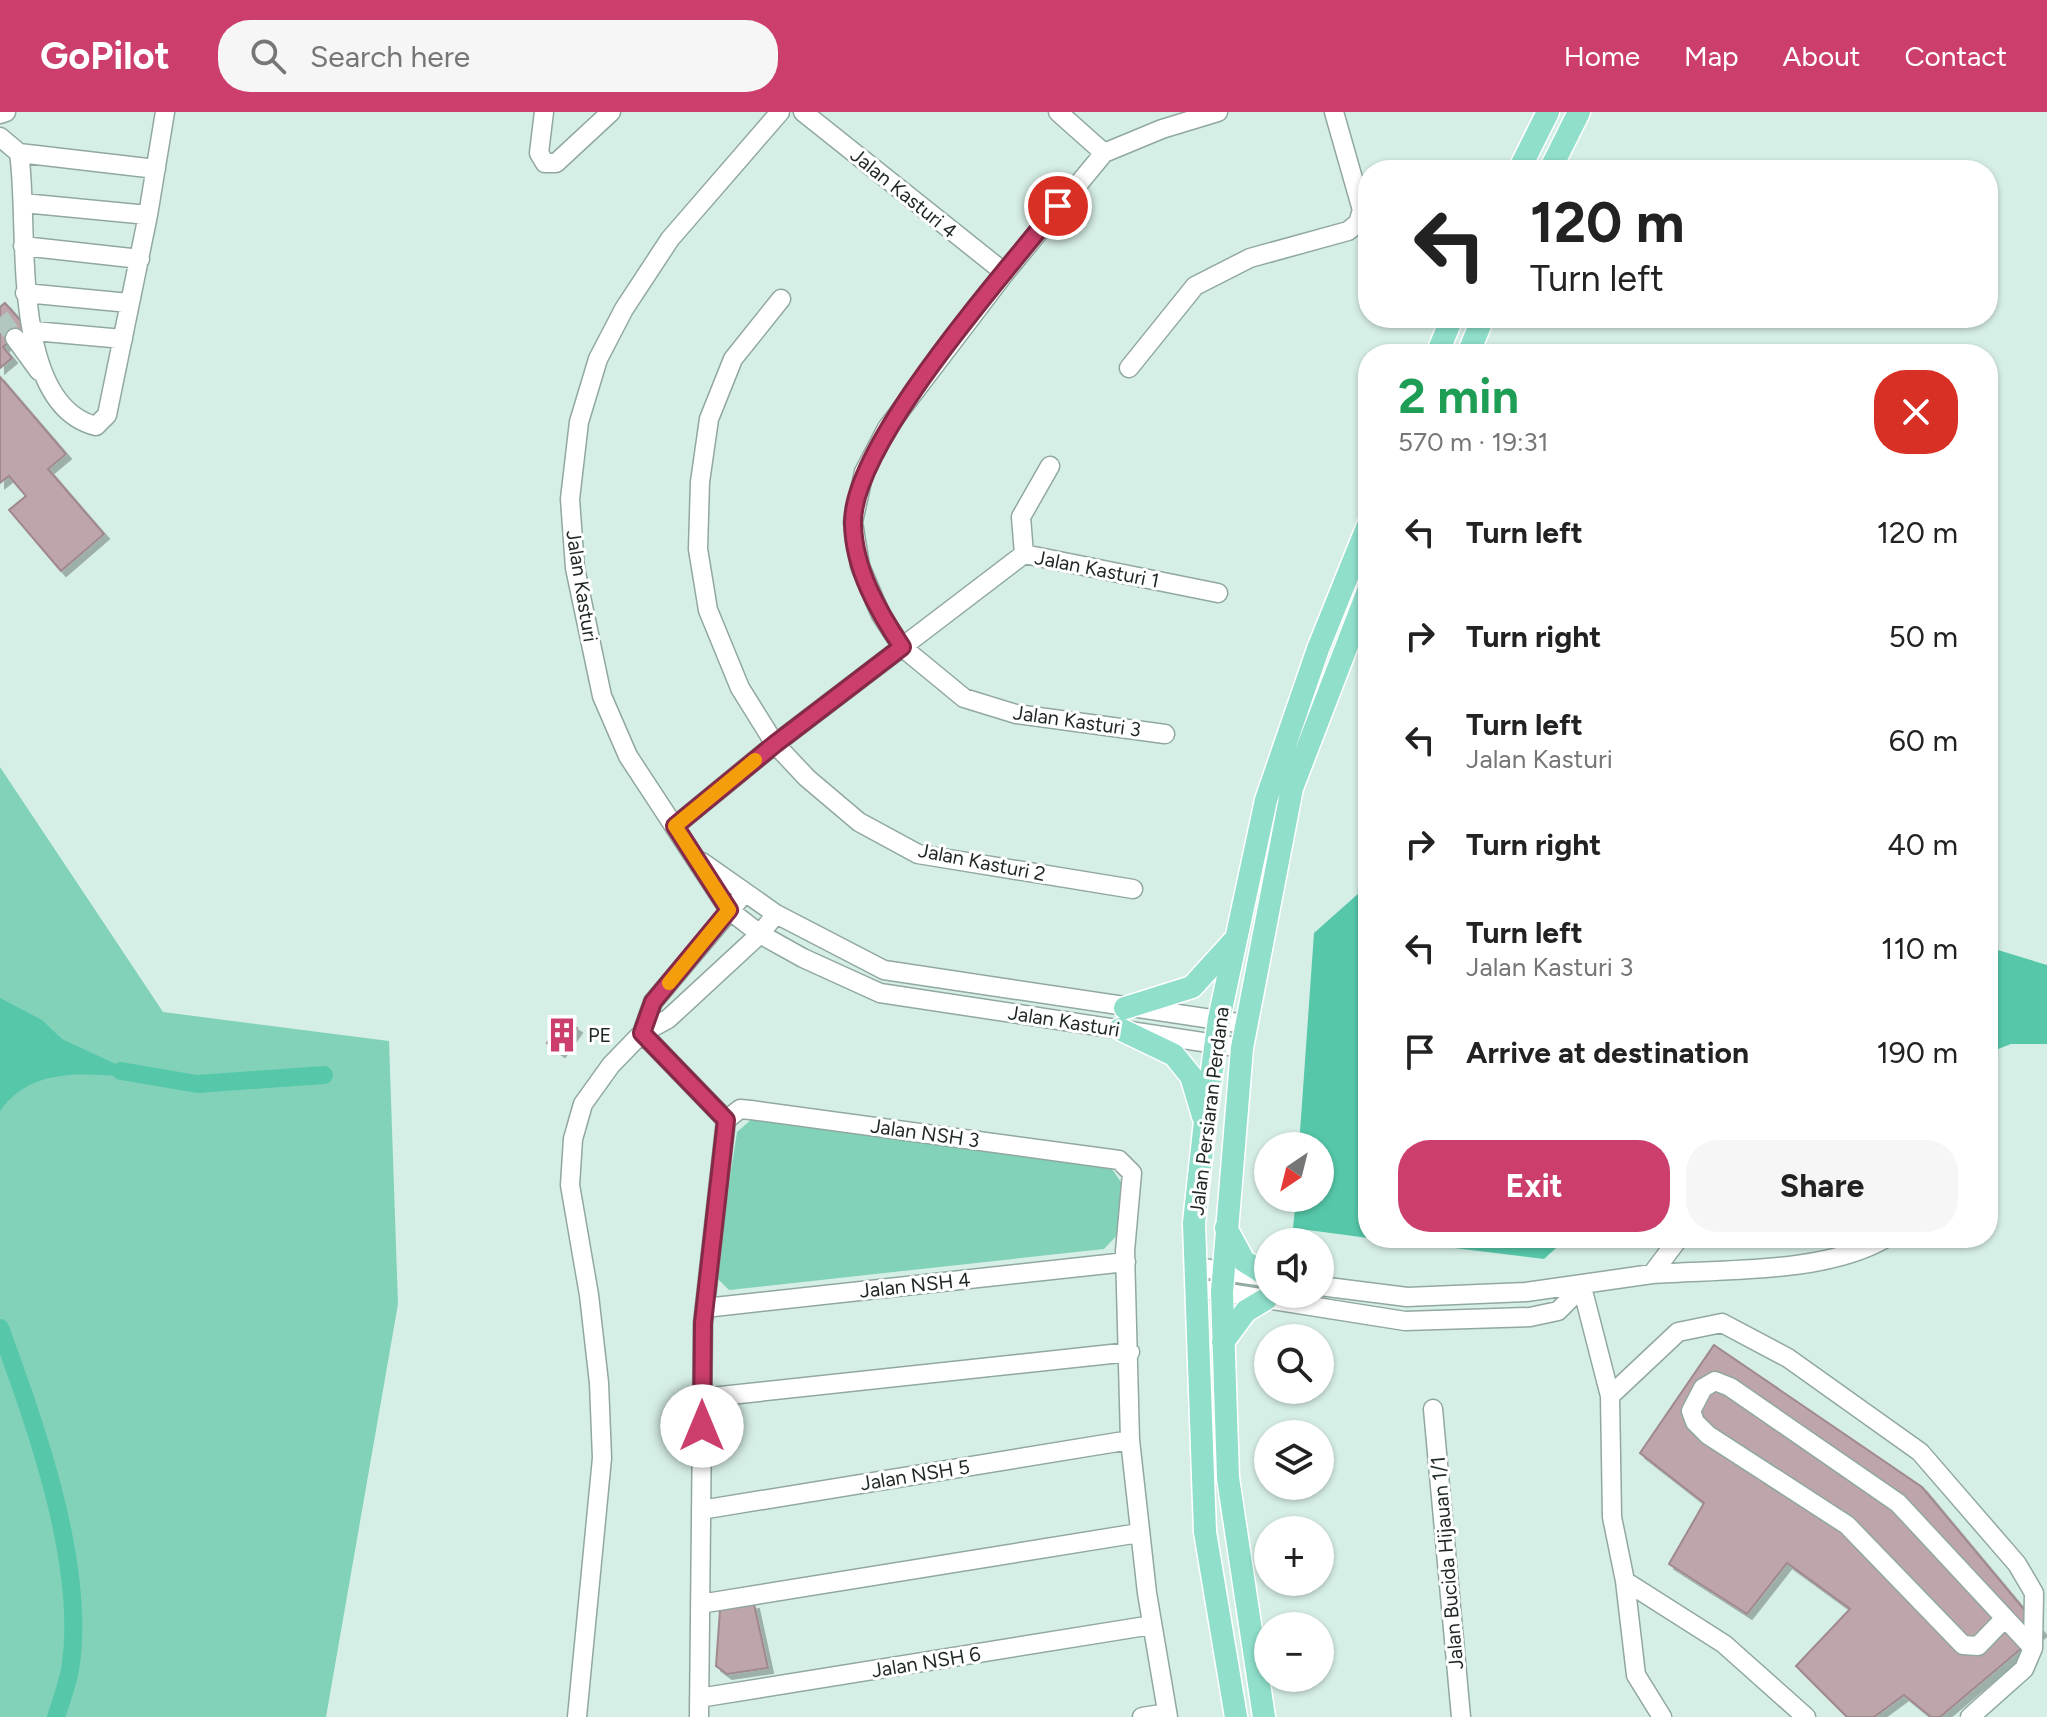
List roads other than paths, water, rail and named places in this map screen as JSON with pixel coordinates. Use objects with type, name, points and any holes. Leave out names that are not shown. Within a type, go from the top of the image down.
[{"type":"main road","points":[[1524,160],[1548,112]]},
{"type":"main road","points":[[1555,160],[1579,112]]},
{"type":"main road","name":"Jalan Persiaran Perdana","points":[[1236,1717],[1205,1532],[1194,1223],[1219,1019],[1266,800],[1318,649],[1358,550]]},
{"type":"main road","name":"Jalan Persiaran Perdana","points":[[1264,1717],[1228,1478],[1222,1281],[1226,1227],[1245,1024],[1292,788],[1358,617]]},
{"type":"main road","points":[[1205,1121],[1191,1076],[1174,1055],[1123,1018],[1192,987],[1213,968],[1237,937]]},
{"type":"main road","points":[[1226,1227],[1244,1261],[1254,1271]]},
{"type":"main road","points":[[1223,1342],[1254,1301]]},
{"type":"street","points":[[0,114],[6,112]]},
{"type":"street","points":[[15,338],[68,411],[83,423],[96,426],[107,415],[140,259],[165,112]]},
{"type":"street","points":[[544,112],[539,153],[545,163],[556,163],[611,112]]},
{"type":"street","name":"Jalan Kasturi","points":[[780,112],[670,239],[624,309],[598,359],[579,422],[570,499],[575,568],[602,696],[628,756],[729,910],[760,934],[880,993],[1123,1018],[1219,1019],[1245,1024]]},
{"type":"street","name":"Jalan Kasturi 4","points":[[803,112],[1005,273]]},
{"type":"street","points":[[1058,112],[1104,153]]},
{"type":"street","name":"Jalan Kasturi 3","points":[[1165,734],[1016,714],[964,698],[902,647],[881,615],[860,566],[853,522],[864,472],[887,428],[1005,273],[1104,153],[1162,129],[1218,112]]},
{"type":"street","points":[[1334,112],[1358,196]]},
{"type":"street","points":[[0,137],[19,153],[156,169]]},
{"type":"street","points":[[19,153],[25,293],[44,378]]},
{"type":"street","points":[[23,203],[148,215]]},
{"type":"street","points":[[1129,368],[1195,286],[1250,258],[1348,231],[1358,223]]},
{"type":"street","points":[[23,246],[140,259]]},
{"type":"street","points":[[25,293],[129,303]]},
{"type":"street","name":"Jalan Kasturi 2","points":[[781,299],[733,359],[709,419],[700,482],[698,549],[708,610],[740,688],[775,744],[807,778],[859,822],[918,854],[1133,889]]},
{"type":"street","points":[[34,331],[123,339]]},
{"type":"street","name":"Jalan Kasturi 1","points":[[1050,466],[1021,517],[1024,554],[1218,593]]},
{"type":"street","points":[[675,826],[775,744],[1024,554]]},
{"type":"street","name":"Jalan Kasturi","points":[[697,858],[776,914],[884,970],[1123,1018],[1242,1048]]},
{"type":"street","points":[[642,1033],[653,1002],[746,892]]},
{"type":"street","points":[[577,1717],[602,1458],[592,1324],[570,1185],[573,1139],[583,1104],[611,1065],[642,1033],[668,1019],[760,934],[776,914]]},
{"type":"street","points":[[642,1033],[726,1120],[705,1308],[699,1708]]},
{"type":"street","name":"Jalan NSH 3","points":[[726,1120],[740,1109],[751,1110],[1119,1160],[1127,1164],[1132,1173],[1126,1262]]},
{"type":"street","points":[[1652,1274],[1672,1248]]},
{"type":"street","points":[[1334,1288],[1407,1297],[1582,1287],[1652,1274],[1768,1266],[1869,1248]]},
{"type":"street","points":[[1126,1262],[1130,1440],[1139,1533],[1168,1715],[1142,1717]]},
{"type":"street","name":"Jalan NSH 4","points":[[705,1308],[1126,1262]]},
{"type":"street","points":[[1196,1278],[1254,1283]]},
{"type":"street","points":[[1334,1302],[1405,1321],[1530,1317],[1558,1311],[1582,1287]]},
{"type":"street","points":[[1582,1287],[1610,1396],[1612,1517],[1625,1581],[1636,1675],[1662,1717]]},
{"type":"street","points":[[1610,1396],[1678,1332],[1722,1323],[1788,1358],[1920,1452],[2017,1564],[2034,1593],[2033,1648],[2024,1669],[1970,1717]]},
{"type":"street","points":[[702,1398],[1130,1352]]},
{"type":"street","points":[[2005,1618],[1978,1646],[1963,1645],[1856,1533],[1708,1435],[1695,1422],[1691,1411],[1703,1388],[1715,1381],[1730,1387],[1870,1480],[1898,1503],[2033,1648]]},
{"type":"street","name":"Jalan Bucida Hijauan 1/1","points":[[1433,1409],[1461,1717]]},
{"type":"street","name":"Jalan NSH 5","points":[[701,1510],[1130,1440]]},
{"type":"street","points":[[700,1604],[1139,1533]]},
{"type":"street","points":[[1625,1581],[1724,1644],[1806,1717]]},
{"type":"street","name":"Jalan NSH 6","points":[[699,1708],[1152,1625]]},
{"type":"waterway","points":[[121,1071],[197,1084],[324,1075]]},
{"type":"waterway","points":[[0,1328],[42,1451],[65,1541],[73,1629],[70,1670],[56,1717]]},
{"type":"tunnel","points":[[0,317],[15,338]]},
{"type":"place","name":"PE","points":[[562,1035]]}]
